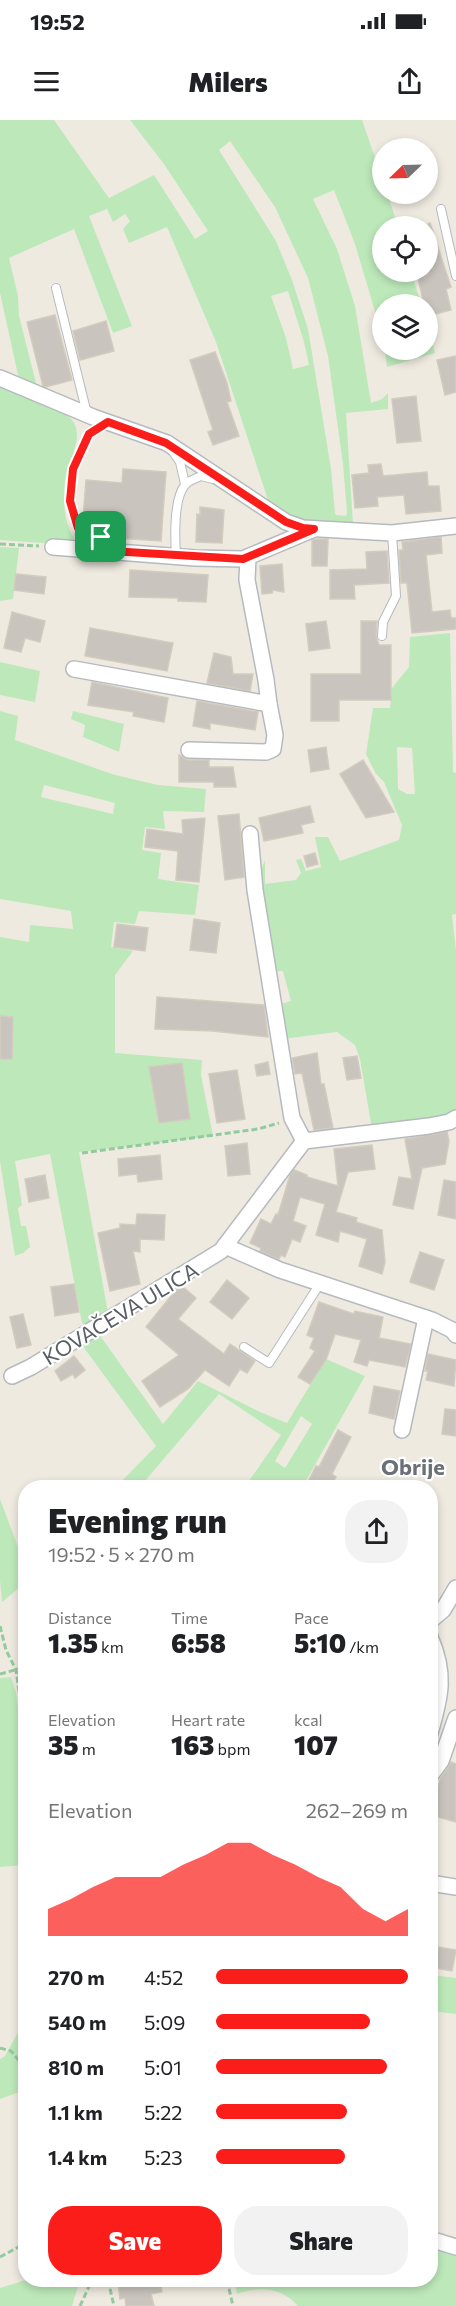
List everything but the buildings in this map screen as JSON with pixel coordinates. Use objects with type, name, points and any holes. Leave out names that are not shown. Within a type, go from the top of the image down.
[{"type":"street","points":[[0,378],[87,414],[166,443],[286,522],[303,528],[392,532],[456,526]]},
{"type":"street","points":[[53,547],[243,559],[314,529]]},
{"type":"street","points":[[189,750],[266,752],[273,749],[275,735],[267,680],[247,580],[248,557]]},
{"type":"street","points":[[74,669],[269,704]]},
{"type":"street","points":[[250,834],[255,890],[292,1118],[304,1141],[429,1126],[456,1118]]},
{"type":"street","name":"KOVAČEVA ULICA","points":[[12,1376],[31,1367],[221,1251],[304,1141]]},
{"type":"street","points":[[225,1246],[271,1266],[426,1318],[452,1330],[456,1335]]},
{"type":"street","points":[[402,1430],[426,1318]]},
{"type":"street","points":[[438,1614],[456,1588]]},
{"type":"street","points":[[438,1658],[442,1682],[438,1705]]},
{"type":"street","points":[[438,1765],[456,1718]]},
{"type":"street","points":[[438,1884],[456,1887]]},
{"type":"street","points":[[438,2241],[456,2247]]},
{"type":"lane","points":[[441,209],[456,276]]},
{"type":"lane","points":[[56,288],[87,414]]},
{"type":"lane","points":[[108,422],[89,434],[73,469],[70,501],[78,528],[101,537],[110,551]]},
{"type":"lane","points":[[166,443],[180,462],[185,484],[179,497],[175,538],[176,556]]},
{"type":"lane","points":[[185,484],[201,476],[226,482]]},
{"type":"lane","points":[[382,636],[383,622],[396,596],[392,532]]},
{"type":"lane","points":[[244,1347],[269,1363],[321,1282]]},
{"type":"path","points":[[0,544],[53,547]]},
{"type":"path","points":[[82,1153],[258,1129],[292,1118]]},
{"type":"path","points":[[0,1626],[6,1650],[16,1670],[18,1683]]},
{"type":"path","points":[[0,1674],[16,1670]]},
{"type":"path","points":[[0,2048],[11,2050],[18,2059]]},
{"type":"path","points":[[0,2257],[18,2247]]},
{"type":"path","points":[[81,2306],[89,2287]]},
{"type":"path","points":[[110,2287],[114,2306]]},
{"type":"path","points":[[228,2287],[232,2306]]},
{"type":"green space","points":[[0,120],[54,120],[109,198],[154,175],[195,239],[208,231],[164,164],[130,120],[362,120],[372,149],[372,204],[391,204],[395,216],[372,216],[372,282],[414,282],[418,294],[372,294],[372,301],[355,244],[334,190],[313,199],[337,249],[355,306],[371,403],[382,399],[388,393],[388,409],[346,413],[353,525],[312,523],[291,516],[268,500],[216,342],[167,227],[129,243],[123,229],[130,221],[125,214],[113,222],[107,209],[89,216],[132,326],[113,333],[74,229],[9,258],[18,296],[19,316],[37,387],[15,382],[18,375],[0,293]],"holes":[[[230,141],[275,207],[308,278],[328,356],[343,464],[346,516],[335,513],[331,469],[308,329],[292,280],[276,241],[219,150]],[[288,291],[309,365],[293,369],[286,338],[271,296]]]},
{"type":"green space","points":[[386,360],[411,360],[387,367]]},
{"type":"green space","points":[[0,383],[55,407],[75,424],[77,440],[65,480],[64,495],[66,517],[74,538],[70,543],[0,540]]},
{"type":"green space","points":[[0,547],[19,548],[13,599],[0,601]]},
{"type":"green space","points":[[450,633],[453,772],[456,773],[456,914],[452,915],[456,950],[456,1113],[372,1129],[360,1059],[355,1045],[337,1032],[283,1039],[281,1004],[291,1001],[283,971],[274,971],[259,875],[265,860],[265,884],[296,880],[301,873],[296,860],[301,859],[306,871],[321,867],[315,837],[328,837],[340,861],[399,840],[402,825],[384,782],[376,774],[366,754],[373,708],[390,708],[392,688],[409,667],[410,637]],"holes":[[[397,747],[412,748],[415,794],[407,794],[398,789]]]},
{"type":"green space","points":[[0,662],[40,671],[35,702],[0,695]]},
{"type":"green space","points":[[0,711],[18,716],[15,740],[115,775],[158,785],[206,789],[204,812],[163,811],[165,829],[145,827],[142,850],[161,853],[158,879],[199,885],[195,915],[139,911],[135,924],[114,922],[111,947],[133,951],[115,975],[115,1053],[202,1060],[201,1075],[213,1136],[79,1152],[108,1313],[85,1325],[82,1323],[50,1154],[15,1161],[22,1205],[18,1208],[21,1226],[26,1226],[30,1247],[15,1256],[0,1161],[0,937],[29,942],[30,925],[73,929],[71,911],[0,899]],"holes":[[[44,785],[115,803],[113,814],[41,797]]]},
{"type":"green space","points":[[73,711],[124,724],[119,752],[83,737],[85,725],[71,719]]},
{"type":"green space","points":[[96,1330],[163,1424],[198,1381],[287,1423],[326,1359],[365,1376],[306,1480],[250,1480],[281,1435],[219,1394],[146,1480],[123,1480],[156,1446],[79,1341]],"holes":[[[301,1416],[312,1424],[285,1468],[275,1461]]]},
{"type":"green space","points":[[0,1499],[18,1547],[18,1589],[2,1602]]},
{"type":"green space","points":[[11,1677],[18,1708],[18,1866],[0,1867],[0,1678]]},
{"type":"green space","points":[[438,1976],[456,1978],[456,2014],[438,2012]]},
{"type":"green space","points":[[18,2032],[18,2093],[0,2099],[0,2059],[5,2056]]},
{"type":"green space","points":[[438,2247],[456,2253],[456,2306],[298,2306],[285,2295],[270,2290],[262,2289],[237,2294],[236,2287],[438,2287]]},
{"type":"green space","points":[[18,2282],[18,2287],[78,2287],[72,2306],[0,2306],[0,2288]]},
{"type":"district","name":"Obrije","points":[[413,1466]]},
{"type":"route","points":[[108,422],[166,443],[286,522],[314,529],[243,559],[195,558],[110,551],[101,537],[78,528],[70,501],[73,469],[89,434],[108,422]]}]
